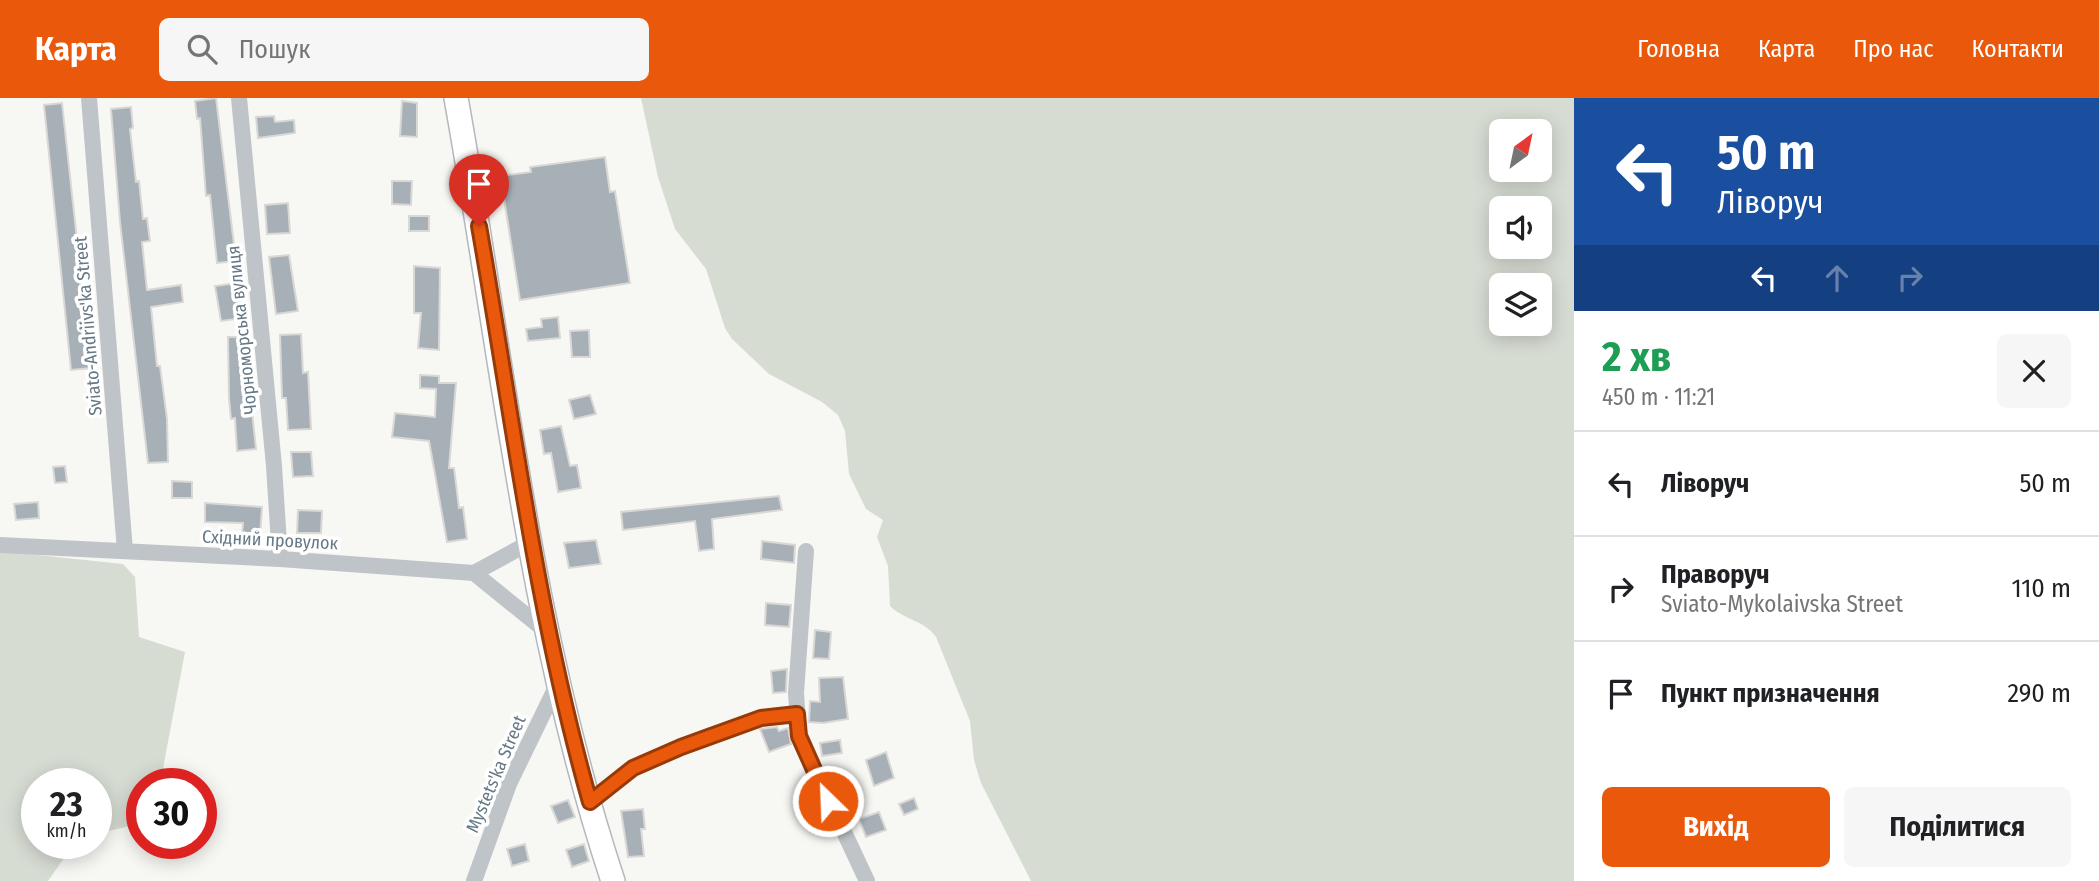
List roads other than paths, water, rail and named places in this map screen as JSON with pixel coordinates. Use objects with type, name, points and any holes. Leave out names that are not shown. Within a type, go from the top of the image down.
[{"type":"street","name":"Sviato-Andriivs'ka Street","points":[[89,98],[125,551]]},
{"type":"street","name":"Чорноморська вулиця","points":[[239,98],[274,466],[280,559]]},
{"type":"street","points":[[456,98],[547,632],[558,683],[612,881]]},
{"type":"street","points":[[530,543],[474,573],[547,632]]},
{"type":"street","name":"Східний провулок","points":[[0,545],[280,559],[474,573]]},
{"type":"street","points":[[806,551],[797,714],[799,736],[858,867],[867,881]]},
{"type":"street","name":"Mystets'ka Street","points":[[474,881],[509,784],[558,683]]},
{"type":"street","points":[[590,802],[633,768],[681,747],[761,718],[797,714]]}]
